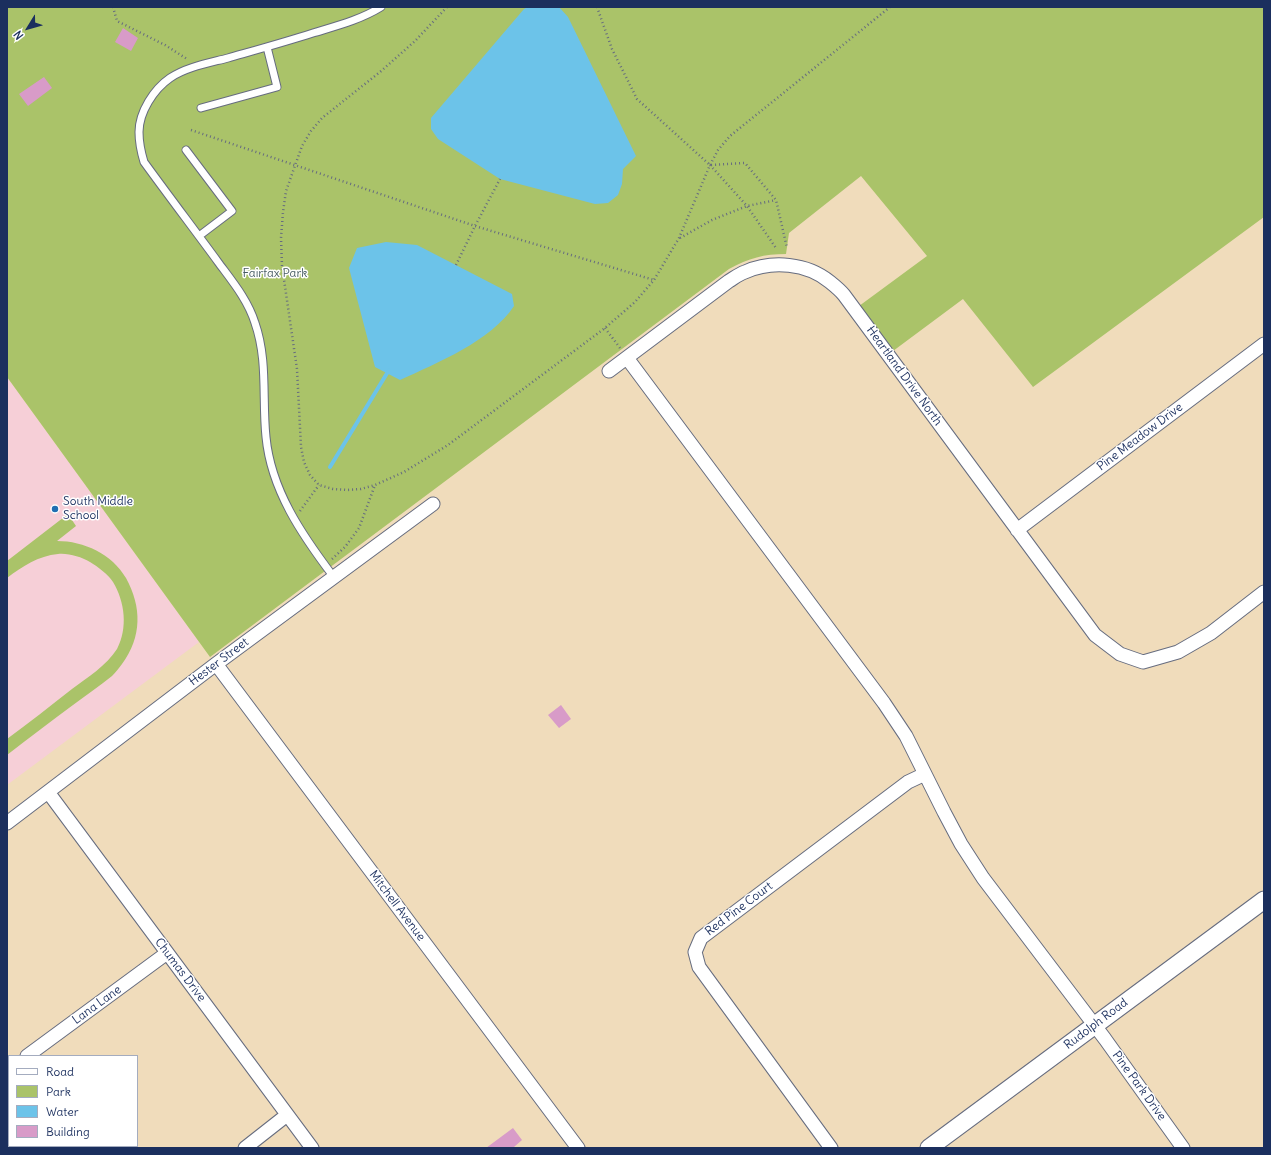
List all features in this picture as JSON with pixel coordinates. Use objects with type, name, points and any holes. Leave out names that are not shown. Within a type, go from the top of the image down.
[{"type":"street","name":"Heartland Drive North","points":[[609,371],[729,281],[745,271],[764,266],[783,264],[814,272],[830,281],[844,295],[1095,635],[1120,654],[1143,662],[1178,652],[1211,633],[1264,592]]},
{"type":"street","name":"Pine Meadow Drive","points":[[1017,530],[1264,344]]},
{"type":"street","name":"Pine Park Drive","points":[[627,358],[884,702],[906,736],[961,844],[983,878],[1183,1148]]},
{"type":"street","name":"Hester Street","points":[[7,823],[216,664],[433,504]]},
{"type":"street","name":"Mitchell Avenue","points":[[216,664],[578,1148]]},
{"type":"street","name":"Red Pine Court","points":[[831,1148],[699,967],[695,952],[700,938],[908,782],[925,774]]},
{"type":"street","name":"Chumas Drive","points":[[48,792],[312,1148]]},
{"type":"street","name":"Rudolph Road","points":[[929,1148],[1264,900]]},
{"type":"street","name":"Lana Lane","points":[[28,1055],[167,953]]},
{"type":"street","points":[[244,1148],[287,1115]]},
{"type":"lane","points":[[334,576],[294,519],[274,478],[269,459],[266,436],[265,376],[262,349],[255,323],[243,297],[144,162],[140,146],[139,130],[143,114],[149,101],[158,89],[170,78],[198,66],[354,21],[381,7]]},
{"type":"lane","points":[[201,108],[277,87],[267,47]]},
{"type":"lane","points":[[186,150],[232,211],[199,236]]},
{"type":"path","points":[[113,7],[118,21],[165,45],[198,66]]},
{"type":"path","points":[[447,7],[415,41],[380,72],[322,118],[302,146],[286,191],[281,238],[282,266],[297,369],[301,447],[304,462],[310,475],[319,486],[333,489],[361,489],[375,485],[404,472],[448,445],[605,328],[635,302],[654,280],[679,238],[710,165],[718,150],[730,136],[890,7]]},
{"type":"path","points":[[597,7],[612,49],[637,99],[710,165],[747,206],[776,248]]},
{"type":"path","points":[[191,130],[475,226],[654,280]]},
{"type":"path","points":[[710,165],[745,163],[776,200],[787,248]]},
{"type":"path","points":[[456,264],[500,179]]},
{"type":"path","points":[[679,238],[712,220],[747,206],[776,200]]},
{"type":"path","points":[[605,328],[627,358]]},
{"type":"path","points":[[325,565],[345,547],[359,528],[375,485]]},
{"type":"path","points":[[294,519],[319,486]]},
{"type":"shaded area","name":"South Middle School","points":[[7,377],[199,642],[7,785]]},
{"type":"green space","name":"Fairfax Park","points":[[7,7],[1264,7],[1264,217],[1033,387],[963,299],[889,354],[855,309],[927,256],[861,176],[789,233],[786,254],[757,257],[729,269],[210,657],[7,377]]},
{"type":"green space","points":[[68,514],[76,526],[57,541],[77,543],[96,550],[113,562],[120,570],[126,578],[135,600],[138,622],[136,633],[129,654],[112,676],[7,755],[7,739],[102,666],[117,649],[123,632],[124,615],[120,598],[113,582],[106,573],[86,560],[66,554],[51,555],[31,562],[7,578],[7,561]]},
{"type":"water","points":[[528,7],[559,7],[568,17],[636,156],[623,169],[622,184],[618,195],[608,203],[595,204],[500,179],[438,139],[431,129],[431,118],[524,9]]},
{"type":"water","points":[[386,242],[417,245],[512,294],[514,306],[504,319],[478,340],[462,350],[400,380],[375,367],[349,268],[357,248]]},
{"type":"building","points":[[123,28],[138,38],[131,51],[115,42]]},
{"type":"building","points":[[44,77],[52,88],[28,106],[19,94]]},
{"type":"building","points":[[561,705],[571,719],[559,728],[548,715]]},
{"type":"building","points":[[513,1128],[522,1140],[514,1147],[515,1148],[486,1148]]},
{"type":"waterway","points":[[330,467],[389,370]]},
{"type":"place","name":"South Middle School","points":[[55,509]]}]
